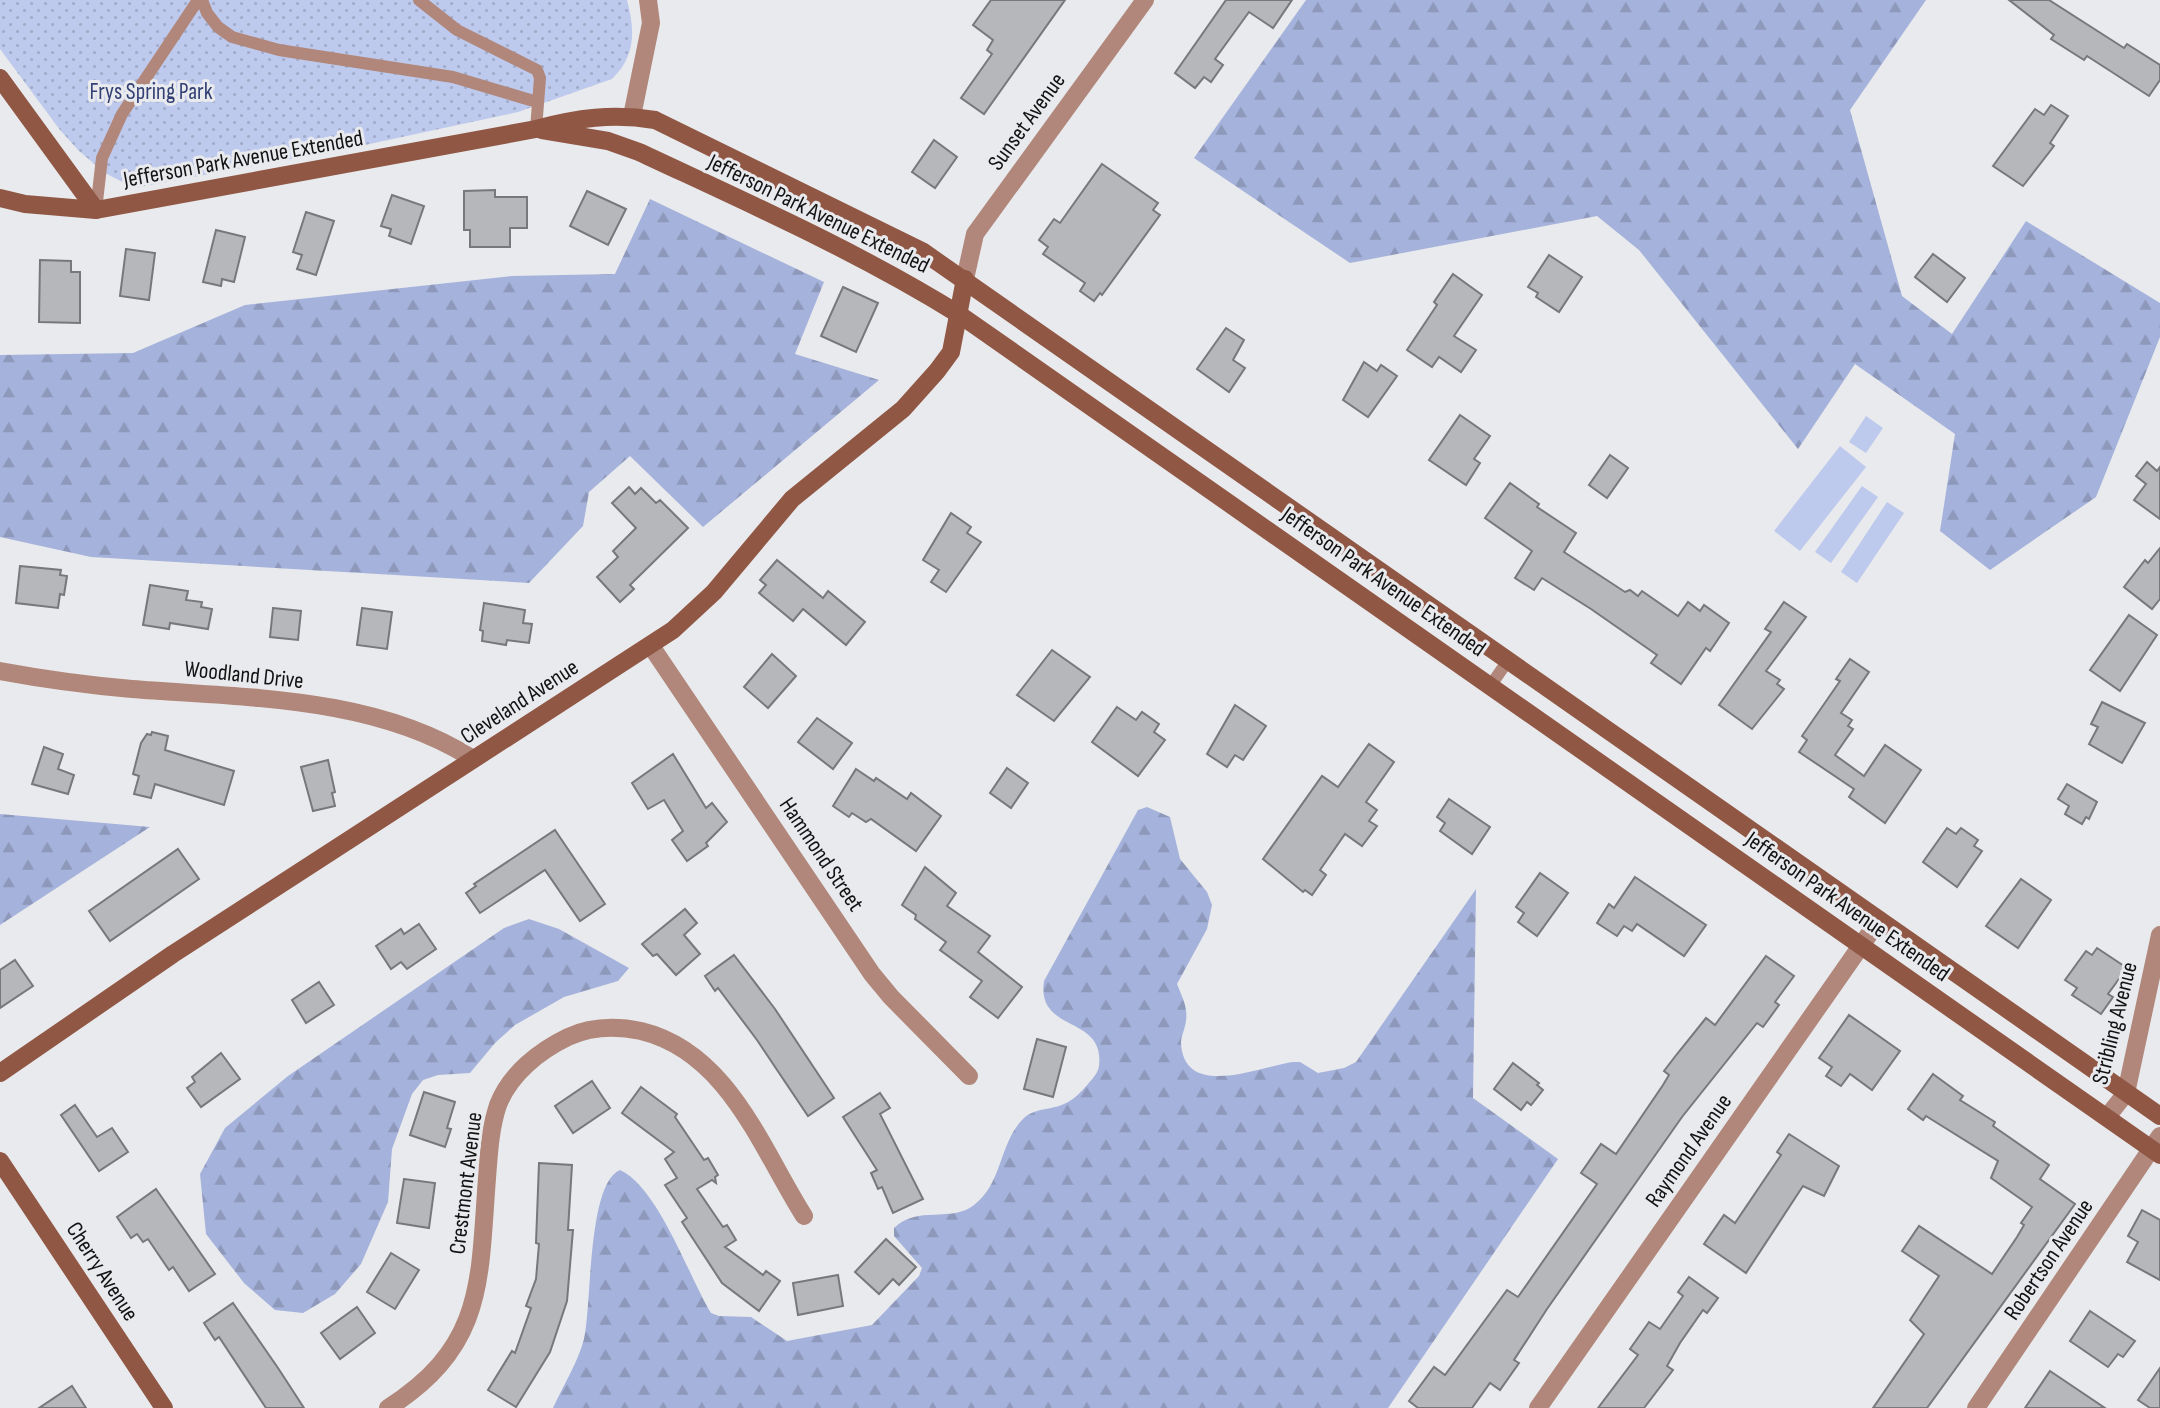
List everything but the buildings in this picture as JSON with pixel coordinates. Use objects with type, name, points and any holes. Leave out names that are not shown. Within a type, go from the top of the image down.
[{"type":"street","points":[[632,116],[651,23],[648,0]]},
{"type":"street","name":"Sunset Avenue","points":[[965,279],[975,234],[1145,0]]},
{"type":"street","points":[[0,78],[96,210]]},
{"type":"street","name":"Jefferson Park Avenue Extended","points":[[0,198],[25,204],[96,210],[536,129],[588,117],[632,116],[655,120],[922,251],[965,279],[2160,1116]]},
{"type":"street","name":"Jefferson Park Avenue Extended","points":[[536,129],[608,141],[639,152],[830,240],[894,273],[960,315],[2107,1117],[2157,1146]]},
{"type":"street","name":"Cleveland Avenue","points":[[0,1073],[173,954],[673,630],[714,592],[792,499],[903,409],[951,352],[965,279]]},
{"type":"street","name":"Hammond Street","points":[[651,646],[872,975],[891,998],[969,1076]]},
{"type":"street","name":"Woodland Drive","points":[[0,671],[129,689],[238,696],[318,707],[415,728],[446,742],[473,759]]},
{"type":"street","name":"Raymond Avenue","points":[[1538,1408],[1879,920]]},
{"type":"street","name":"Stribling Avenue","points":[[2107,1117],[2126,1093],[2160,935]]},
{"type":"street","name":"Crestmont Avenue","points":[[388,1408],[430,1377],[450,1355],[465,1329],[479,1278],[491,1126],[500,1101],[513,1079],[531,1060],[552,1044],[576,1034],[622,1027],[652,1034],[679,1046],[704,1063],[730,1093],[804,1216]]},
{"type":"street","name":"Robertson Avenue","points":[[1976,1408],[2157,1146]]},
{"type":"street","name":"Cherry Avenue","points":[[0,1161],[164,1408]]},
{"type":"lane","points":[[96,210],[102,158],[122,114],[200,0],[212,20],[232,37],[279,50],[453,76],[537,102]]},
{"type":"lane","points":[[419,0],[457,30],[537,71],[540,78],[536,129]]},
{"type":"lane","points":[[1491,685],[1509,659]]},
{"type":"green space","name":"Frys Spring Park","points":[[0,0],[627,0],[632,42],[626,61],[612,79],[518,112],[351,148],[134,188],[105,173],[79,151],[60,130],[0,49]]},
{"type":"green space","points":[[1306,0],[1926,0],[1850,110],[1902,296],[1952,334],[2026,221],[2160,303],[2160,337],[2096,497],[1990,570],[1940,531],[1955,434],[1855,364],[1798,449],[1639,250],[1597,216],[1350,263],[1194,158]]},
{"type":"green space","points":[[650,199],[824,282],[795,354],[879,380],[703,527],[630,456],[589,492],[583,526],[529,583],[91,557],[0,537],[0,355],[133,353],[245,305],[512,276],[615,274]]},
{"type":"green space","points":[[1866,416],[1883,428],[1866,453],[1849,442]]},
{"type":"green space","points":[[1840,446],[1866,467],[1800,551],[1774,531]]},
{"type":"green space","points":[[1862,486],[1878,497],[1831,563],[1815,552]]},
{"type":"green space","points":[[1887,502],[1904,513],[1857,583],[1841,572]]},
{"type":"green space","points":[[1147,807],[1170,817],[1180,859],[1207,892],[1212,905],[1207,929],[1177,984],[1186,1011],[1181,1043],[1185,1061],[1195,1071],[1210,1076],[1245,1073],[1293,1062],[1300,1062],[1318,1073],[1344,1068],[1356,1062],[1476,889],[1473,1098],[1558,1159],[1388,1408],[553,1408],[584,1339],[596,1221],[609,1180],[620,1170],[634,1179],[647,1194],[671,1234],[711,1313],[719,1316],[751,1317],[787,1341],[872,1325],[919,1276],[922,1268],[894,1236],[894,1228],[913,1217],[955,1213],[974,1205],[991,1186],[1010,1139],[1024,1118],[1033,1112],[1059,1106],[1071,1100],[1096,1073],[1099,1066],[1098,1050],[1092,1038],[1050,1009],[1044,998],[1044,981],[1138,810]]},
{"type":"green space","points":[[0,814],[150,827],[0,925]]},
{"type":"green space","points":[[529,919],[559,929],[629,968],[618,981],[564,997],[515,1025],[495,1043],[470,1073],[438,1075],[423,1080],[412,1094],[392,1149],[388,1202],[361,1264],[335,1294],[303,1313],[275,1310],[244,1283],[206,1234],[200,1174],[225,1128],[288,1076],[504,928]]}]
